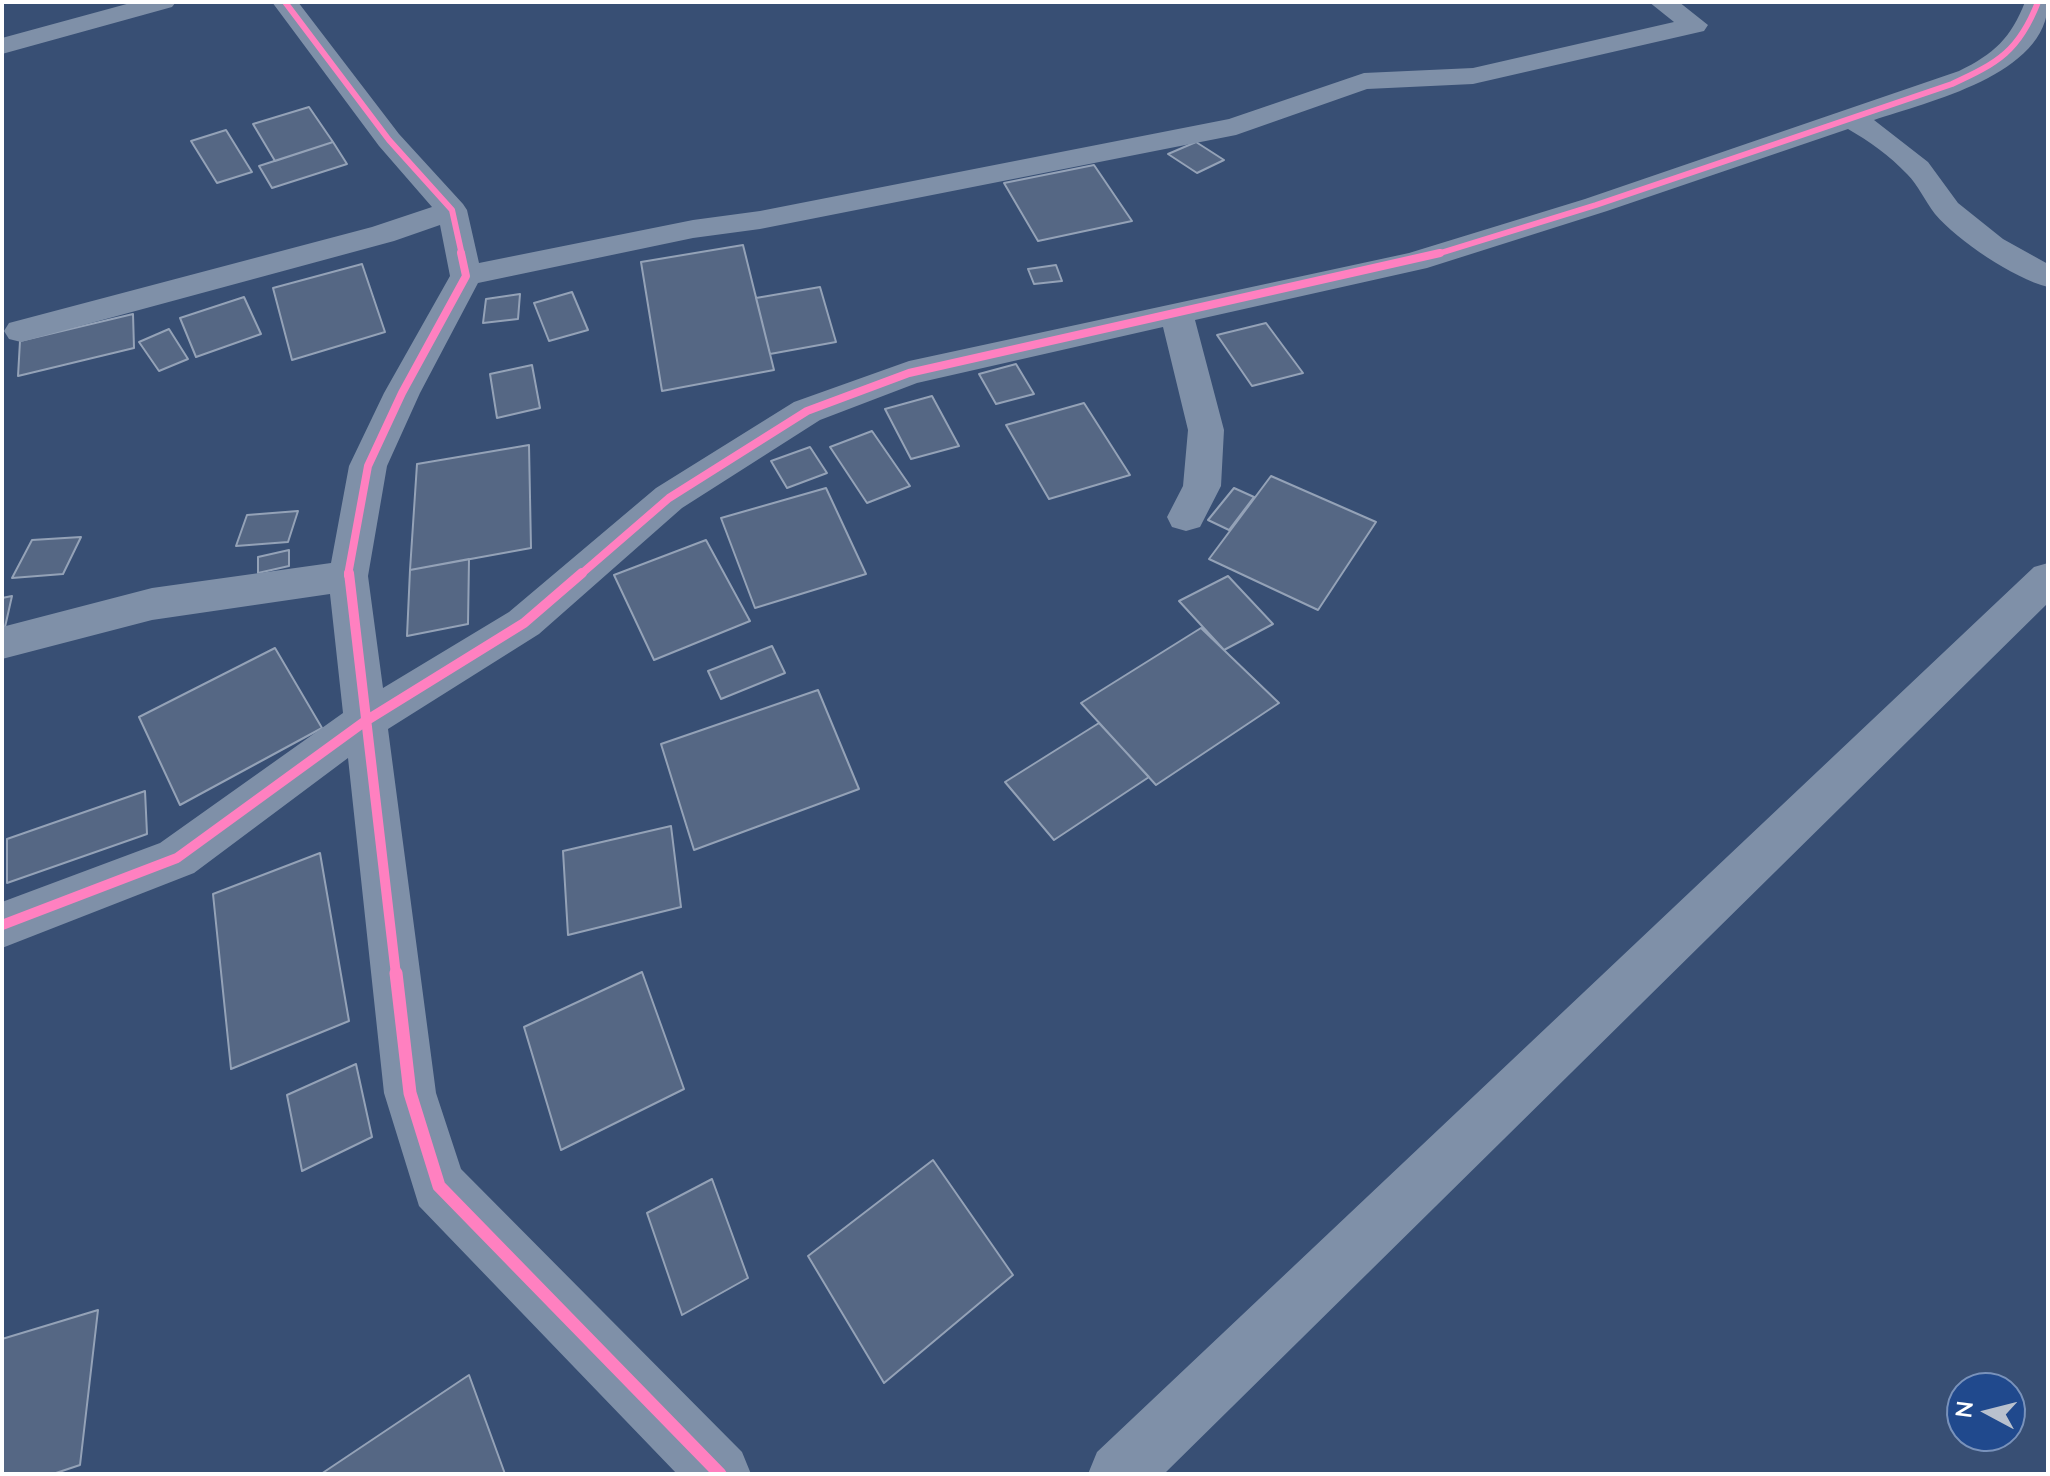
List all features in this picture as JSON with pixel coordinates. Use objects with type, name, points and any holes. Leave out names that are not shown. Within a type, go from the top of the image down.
[{"type":"street","points":[[2,46],[163,2]]},
{"type":"street","points":[[285,2],[389,140],[452,210],[466,276],[402,393],[368,466],[348,576],[410,1093],[439,1186],[720,1474]]},
{"type":"street","points":[[466,276],[693,229],[760,220],[1236,126],[1364,81],[1473,76],[1695,25],[1662,2]]},
{"type":"street","points":[[2,925],[177,858],[364,722],[524,623],[669,498],[807,411],[909,373],[1416,261],[1596,205],[1952,84],[2002,61],[2028,31],[2038,2]]},
{"type":"street","points":[[1848,117],[1878,134],[1918,168],[1947,209],[1992,246],[2048,277]]},
{"type":"street","points":[[21,331],[383,234],[452,210]]},
{"type":"street","points":[[1177,315],[1206,430],[1202,486],[1186,517]]},
{"type":"street","points":[[2,643],[152,604],[348,576]]},
{"type":"street","points":[[1119,1474],[2048,578]]},
{"type":"building","points":[[309,107],[333,142],[275,161],[253,124]]},
{"type":"building","points":[[226,130],[252,172],[217,183],[191,141]]},
{"type":"building","points":[[333,142],[347,164],[272,188],[259,166]]},
{"type":"building","points":[[1196,142],[1224,160],[1197,173],[1168,154]]},
{"type":"building","points":[[1094,165],[1132,221],[1038,241],[1004,183]]},
{"type":"building","points":[[743,245],[774,370],[662,391],[641,262]]},
{"type":"building","points":[[362,264],[385,332],[292,360],[273,288]]},
{"type":"building","points":[[1056,265],[1062,281],[1034,284],[1028,269]]},
{"type":"building","points":[[820,287],[836,342],[770,354],[756,298]]},
{"type":"building","points":[[572,292],[588,330],[549,341],[534,303]]},
{"type":"building","points":[[520,294],[518,319],[483,323],[486,299]]},
{"type":"building","points":[[244,297],[261,334],[196,357],[180,318]]},
{"type":"building","points":[[133,314],[134,348],[18,376],[20,341]]},
{"type":"building","points":[[1266,323],[1303,373],[1252,386],[1217,335]]},
{"type":"building","points":[[169,329],[188,359],[159,371],[139,342]]},
{"type":"building","points":[[1016,364],[1034,394],[996,404],[979,374]]},
{"type":"building","points":[[532,365],[540,408],[497,418],[490,374]]},
{"type":"building","points":[[932,396],[959,446],[911,459],[885,409]]},
{"type":"building","points":[[1084,403],[1130,475],[1049,499],[1006,425]]},
{"type":"building","points":[[872,431],[910,486],[867,503],[830,447]]},
{"type":"building","points":[[529,445],[531,548],[410,570],[417,464]]},
{"type":"building","points":[[810,447],[827,473],[787,488],[771,461]]},
{"type":"building","points":[[1271,476],[1376,522],[1318,610],[1209,559]]},
{"type":"building","points":[[826,488],[866,574],[755,608],[721,518]]},
{"type":"building","points":[[1234,488],[1254,497],[1229,530],[1208,520]]},
{"type":"building","points":[[298,511],[288,542],[236,546],[247,515]]},
{"type":"building","points":[[81,537],[63,574],[12,578],[32,540]]},
{"type":"building","points":[[706,540],[750,621],[654,660],[614,575]]},
{"type":"building","points":[[289,550],[289,566],[258,573],[258,557]]},
{"type":"building","points":[[469,559],[468,624],[407,636],[410,570]]},
{"type":"building","points":[[1228,576],[1273,624],[1224,650],[1179,601]]},
{"type":"building","points":[[12,596],[5,627],[2,627],[2,598]]},
{"type":"building","points":[[1201,628],[1279,703],[1156,785],[1081,703]]},
{"type":"building","points":[[772,646],[785,673],[721,699],[708,671]]},
{"type":"building","points":[[275,648],[322,728],[180,805],[139,717]]},
{"type":"building","points":[[818,690],[859,789],[694,850],[661,744]]},
{"type":"building","points":[[1099,723],[1149,777],[1054,840],[1005,782]]},
{"type":"building","points":[[145,791],[147,834],[7,883],[7,839]]},
{"type":"building","points":[[671,826],[681,907],[568,935],[563,851]]},
{"type":"building","points":[[320,853],[349,1021],[231,1069],[213,894]]},
{"type":"building","points":[[642,972],[684,1089],[561,1150],[524,1027]]},
{"type":"building","points":[[356,1064],[372,1137],[302,1171],[287,1095]]},
{"type":"building","points":[[933,1160],[1013,1275],[884,1383],[808,1256]]},
{"type":"building","points":[[712,1179],[748,1278],[682,1315],[647,1213]]},
{"type":"building","points":[[98,1310],[80,1465],[53,1474],[2,1474],[2,1339]]},
{"type":"building","points":[[469,1375],[505,1474],[321,1474]]},
{"type":"cycle path","points":[[285,2],[389,140],[452,210],[466,276],[402,393],[368,466],[348,576],[410,1093],[439,1186],[720,1474]]},
{"type":"cycle path","points":[[2,925],[177,858],[364,722],[524,623],[669,498],[807,411],[909,373],[1416,261],[1596,205],[1952,84],[2007,55],[2024,34],[2038,2]]}]
